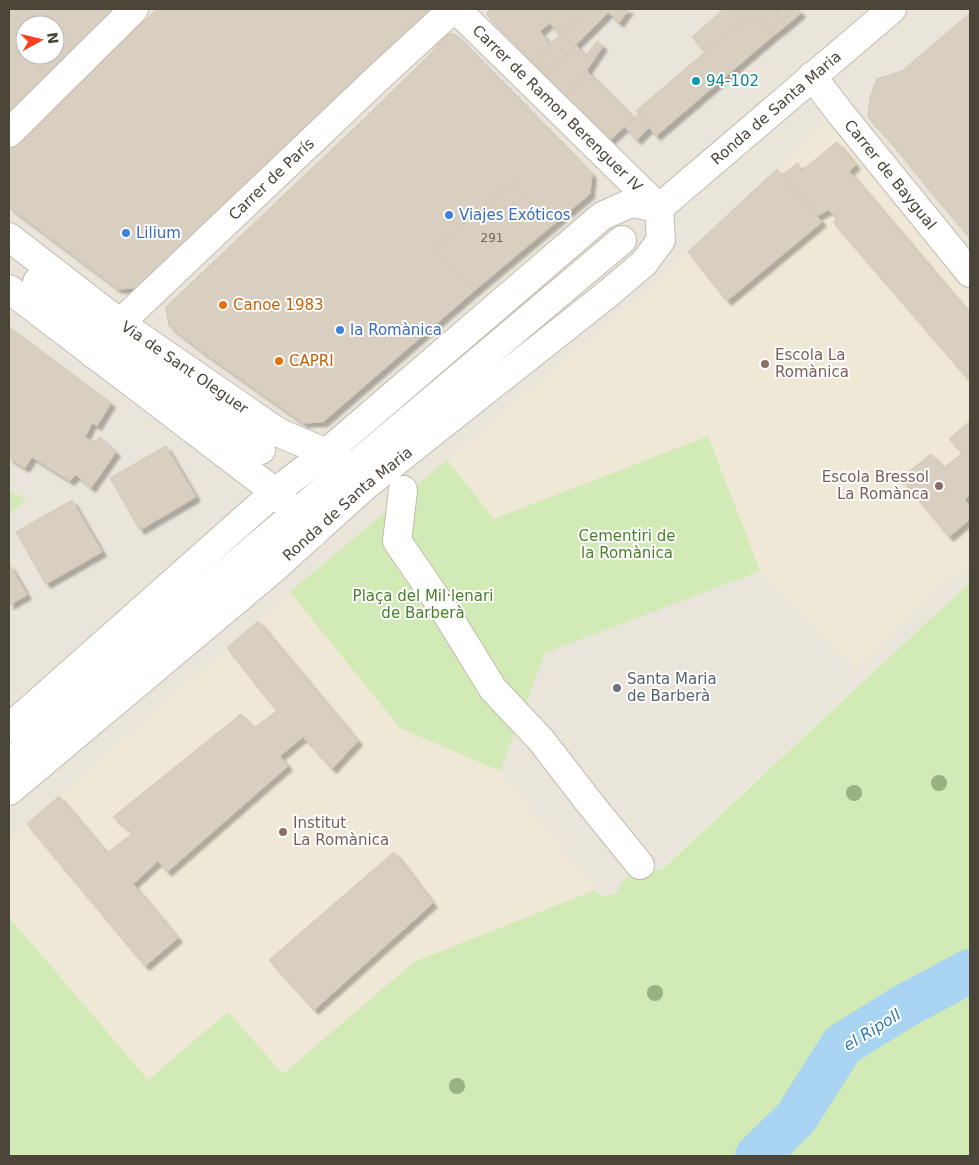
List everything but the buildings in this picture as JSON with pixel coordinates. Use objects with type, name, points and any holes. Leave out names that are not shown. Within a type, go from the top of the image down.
[{"type":"street","points":[[9,133],[134,9]]},
{"type":"street","name":"Carrer de Ramon Berenguer IV","points":[[455,9],[659,208]]},
{"type":"street","name":"Carrer de París","points":[[106,338],[365,90],[455,9]]},
{"type":"street","name":"Ronda de Santa Maria","points":[[9,763],[150,638],[291,518],[355,475],[605,296],[644,263],[661,240],[659,208],[892,9]]},
{"type":"street","name":"Carrer de Baygual","points":[[812,76],[970,273]]},
{"type":"street","points":[[9,728],[275,492],[326,454],[602,216],[631,203],[659,208]]},
{"type":"street","name":"Via de Sant Oleguer","points":[[9,237],[106,338],[261,450]]},
{"type":"street","points":[[355,475],[623,241]]},
{"type":"street","name":"Via de Sant Oleguer","points":[[9,259],[106,338],[275,492],[314,533]]},
{"type":"street","name":"Via de Sant Oleguer","points":[[9,289],[106,338],[282,434],[336,457],[355,475]]},
{"type":"street","name":"Ronda de Santa Maria","points":[[9,791],[272,571],[314,533],[355,475]]},
{"type":"street","points":[[403,490],[397,542],[445,611],[493,689],[541,740],[640,865]]},
{"type":"shaded area","points":[[9,9],[892,9],[819,71],[908,9],[970,9],[970,582],[662,868],[624,879],[616,893],[601,897],[282,1074],[148,1081],[9,917],[9,513],[27,500],[9,490]]},
{"type":"shaded area","name":"Escola La Romànica","points":[[828,120],[970,292],[970,563],[938,589],[857,672],[760,571],[708,436],[494,519],[447,460],[662,277]]},
{"type":"shaded area","name":"Institut La Romànica","points":[[290,592],[400,728],[500,771],[595,890],[414,962],[282,1074],[228,1012],[148,1081],[9,917],[9,840]]},
{"type":"green space","points":[[708,436],[760,571],[545,653],[500,771],[400,728],[290,592],[447,460],[494,519]]},
{"type":"green space","points":[[9,490],[27,500],[9,513]]},
{"type":"green space","points":[[970,582],[970,1156],[9,1156],[9,917],[148,1080],[228,1012],[283,1074],[414,962],[595,890],[601,897],[616,893],[624,879],[663,868]]},
{"type":"waterway","name":"el Ripoll","points":[[757,1156],[796,1118],[842,1045],[903,1007],[970,971]]},
{"type":"place","name":"94-102","points":[[696,81]]},
{"type":"place","name":"Viajes Exóticos","points":[[449,215]]},
{"type":"place","name":"Lilium","points":[[126,233]]},
{"type":"place","name":"Canoe 1983","points":[[223,305]]},
{"type":"place","name":"la Romànica","points":[[340,330]]},
{"type":"place","name":"CAPRI","points":[[279,361]]},
{"type":"place","name":"Escola La Romànica","points":[[765,364]]},
{"type":"place","name":"Escola Bressol La Romànca","points":[[939,486]]},
{"type":"place","name":"Santa Maria de Barberà","points":[[617,688]]},
{"type":"place","name":"Institut La Romànica","points":[[283,832]]},
{"type":"park label","name":"Cementiri de la Romànica","points":[[627,544]]},
{"type":"park label","name":"Plaça del Mil·lenari de Barberà","points":[[423,604]]}]
